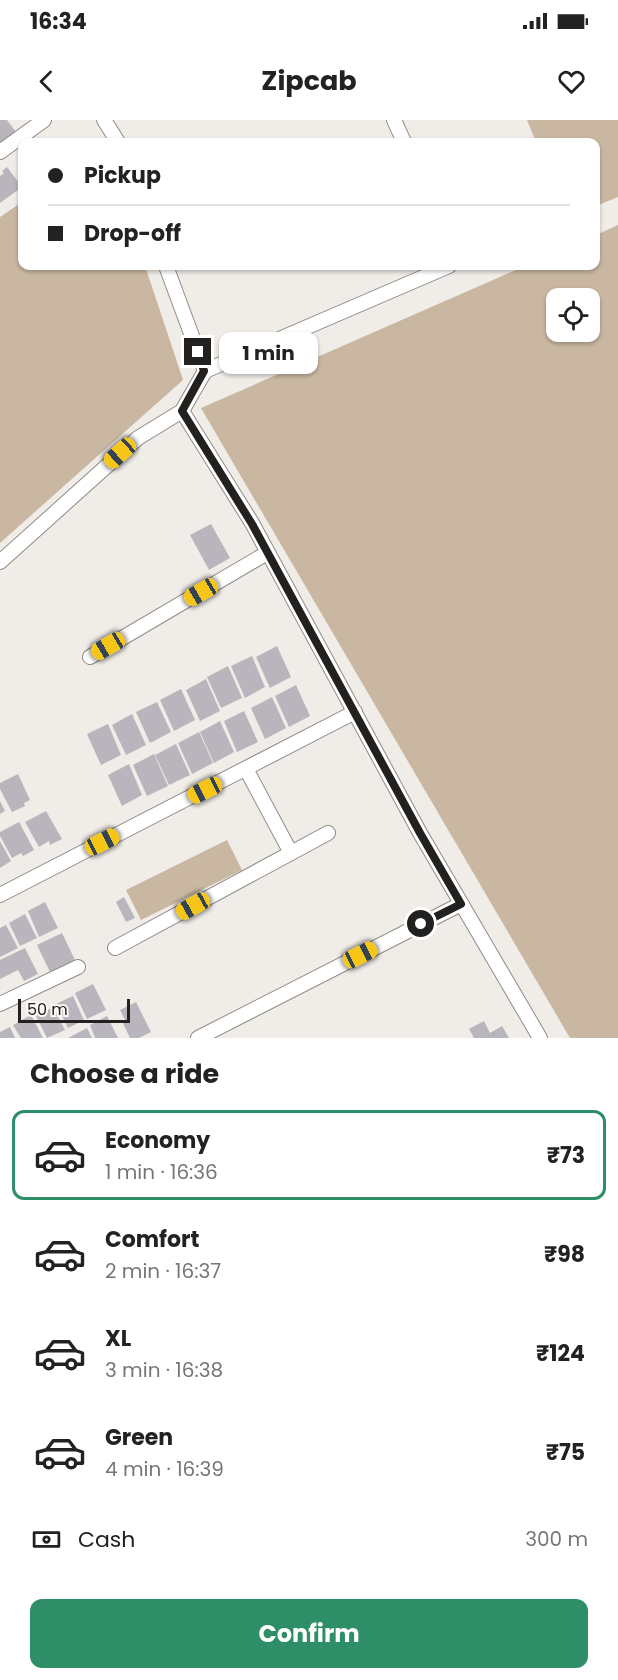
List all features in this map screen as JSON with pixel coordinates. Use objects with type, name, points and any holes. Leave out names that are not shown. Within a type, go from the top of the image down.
[{"type":"street","points":[[19,138],[44,120]]},
{"type":"street","points":[[104,120],[115,138]]},
{"type":"street","points":[[394,120],[402,138]]},
{"type":"street","points":[[0,152],[18,139]]},
{"type":"street","points":[[167,270],[204,371]]},
{"type":"street","points":[[0,562],[138,438],[182,411],[204,371],[440,270]]},
{"type":"street","points":[[182,411],[252,524],[420,833],[540,1038]]},
{"type":"street","points":[[90,657],[267,553]]},
{"type":"street","points":[[0,895],[355,712]]},
{"type":"street","points":[[246,769],[291,853]]},
{"type":"street","points":[[115,948],[328,833]]},
{"type":"street","points":[[198,1038],[461,904]]},
{"type":"street","points":[[0,1004],[78,967]]},
{"type":"shaded area","points":[[527,120],[618,120],[618,197],[600,204],[600,138],[534,138]]},
{"type":"shaded area","points":[[18,205],[18,270],[146,270],[183,380],[0,543],[0,217]]},
{"type":"shaded area","points":[[618,225],[618,1038],[570,1038],[201,408],[516,270],[600,270],[600,233]]},
{"type":"shaded area","points":[[227,840],[242,870],[141,920],[126,890]]},
{"type":"building","points":[[0,120],[7,120],[16,132],[0,144]]},
{"type":"building","points":[[7,167],[18,182],[18,190],[0,203],[0,176],[4,173],[2,171]]},
{"type":"building","points":[[211,524],[230,558],[209,570],[190,535]]},
{"type":"building","points":[[277,646],[291,677],[270,688],[256,657]]},
{"type":"building","points":[[252,656],[265,687],[245,698],[231,666]]},
{"type":"building","points":[[228,666],[242,698],[221,708],[207,677]]},
{"type":"building","points":[[206,679],[220,711],[200,721],[186,690]]},
{"type":"building","points":[[296,685],[310,716],[289,727],[275,696]]},
{"type":"building","points":[[181,689],[195,720],[174,731],[160,700]]},
{"type":"building","points":[[272,697],[286,728],[265,739],[251,708]]},
{"type":"building","points":[[157,702],[171,732],[150,743],[136,712]]},
{"type":"building","points":[[244,711],[258,742],[237,752],[224,721]]},
{"type":"building","points":[[132,714],[146,745],[126,755],[112,725]]},
{"type":"building","points":[[220,721],[234,752],[214,763],[200,732]]},
{"type":"building","points":[[108,724],[121,755],[101,765],[87,734]]},
{"type":"building","points":[[199,732],[213,763],[192,774],[178,743]]},
{"type":"building","points":[[176,744],[190,775],[169,785],[155,755]]},
{"type":"building","points":[[154,754],[168,786],[147,796],[133,765]]},
{"type":"building","points":[[129,764],[142,795],[122,806],[108,775]]},
{"type":"building","points":[[18,774],[30,800],[24,803],[25,806],[12,812],[0,789],[0,783]]},
{"type":"building","points":[[0,801],[5,811],[0,814]]},
{"type":"building","points":[[46,811],[62,839],[50,845],[49,841],[39,847],[25,822]]},
{"type":"building","points":[[19,822],[34,850],[23,856],[21,853],[12,858],[0,832]]},
{"type":"building","points":[[0,841],[11,861],[0,868]]},
{"type":"building","points":[[124,897],[135,918],[126,922],[116,902]]},
{"type":"building","points":[[45,902],[58,928],[39,937],[28,911]]},
{"type":"building","points":[[25,914],[37,938],[20,946],[9,923]]},
{"type":"building","points":[[6,925],[18,948],[0,957],[0,928]]},
{"type":"building","points":[[62,933],[75,960],[50,972],[37,945]]},
{"type":"building","points":[[25,948],[38,974],[24,981],[18,970],[0,979],[0,960]]},
{"type":"building","points":[[93,984],[106,1010],[87,1019],[75,993]]},
{"type":"building","points":[[73,996],[84,1020],[68,1028],[56,1004]]},
{"type":"building","points":[[136,1002],[151,1032],[139,1038],[130,1038],[122,1021],[125,1020],[120,1010]]},
{"type":"building","points":[[53,1007],[65,1030],[47,1038],[36,1016]]},
{"type":"building","points":[[31,1015],[43,1038],[21,1038],[13,1025]]},
{"type":"building","points":[[107,1016],[118,1038],[95,1038],[90,1025]]},
{"type":"building","points":[[484,1021],[490,1033],[502,1026],[509,1038],[474,1038],[469,1029]]},
{"type":"building","points":[[10,1027],[15,1038],[0,1038],[0,1032]]},
{"type":"building","points":[[87,1028],[92,1038],[68,1038]]},
{"type":"route","points":[[198,352],[204,371],[182,411],[252,524],[461,904],[421,924]]}]
